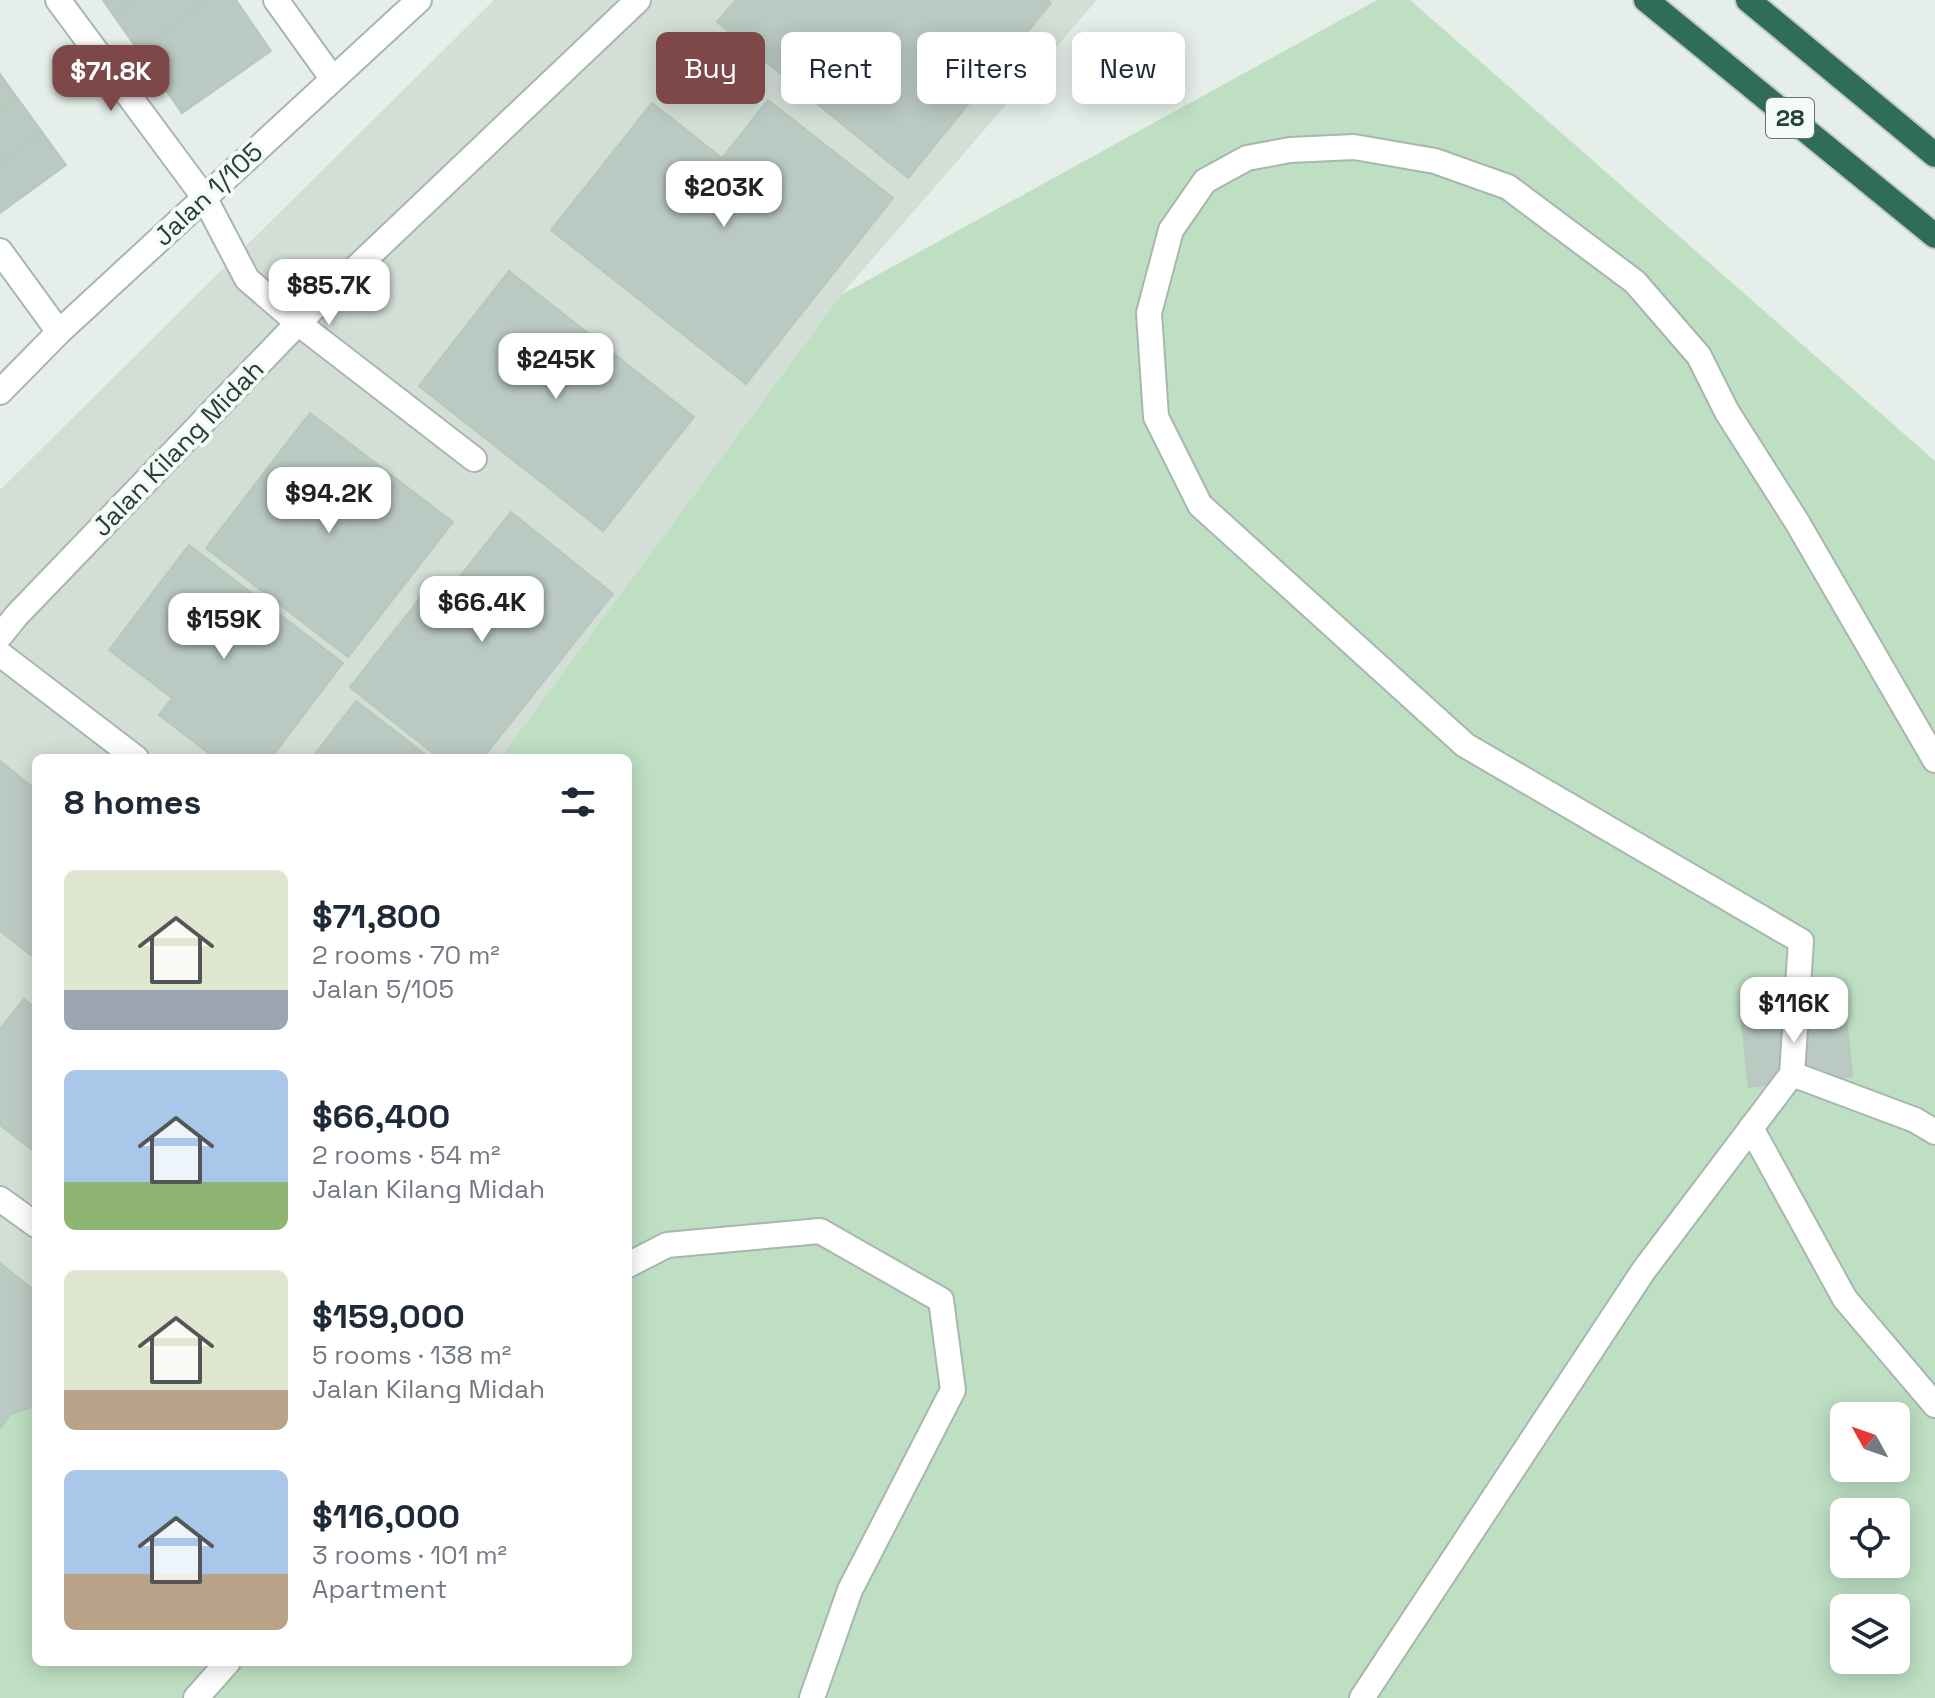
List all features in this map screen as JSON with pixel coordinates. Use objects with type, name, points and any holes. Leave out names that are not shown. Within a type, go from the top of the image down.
[{"type":"highway","name":"28","points":[[1646,0],[1935,236]]},
{"type":"highway","name":"28","points":[[1748,0],[1935,155]]},
{"type":"street","points":[[58,0],[204,197],[247,279],[298,323],[474,459]]},
{"type":"street","points":[[276,0],[332,78]]},
{"type":"street","name":"Jalan 1/105","points":[[0,392],[59,332],[419,0]]},
{"type":"street","name":"Jalan Kilang Midah","points":[[0,636],[298,323],[638,0]]},
{"type":"street","points":[[1362,1698],[1644,1270],[1792,1074],[1801,941],[1465,745],[1200,505],[1156,417],[1149,313],[1171,230],[1205,181],[1247,158],[1290,150],[1354,147],[1435,161],[1508,187],[1635,282],[1699,356],[1727,412],[1797,522],[1935,760]]},
{"type":"street","points":[[0,251],[59,332]]},
{"type":"street","points":[[0,654],[131,754]]},
{"type":"street","points":[[1792,1074],[1915,1120],[1935,1132]]},
{"type":"street","points":[[1751,1128],[1845,1299],[1935,1405]]},
{"type":"street","points":[[0,1199],[32,1222]]},
{"type":"street","points":[[632,1263],[667,1245],[820,1231],[941,1300],[953,1390],[850,1590],[812,1698]]},
{"type":"street","points":[[196,1698],[224,1666]]},
{"type":"shaded area","points":[[494,0],[1097,0],[1056,47],[1056,32],[917,32],[917,104],[1007,104],[841,295],[503,754],[32,754],[32,1396],[0,1423],[0,490]]},
{"type":"green space","points":[[1377,0],[1410,0],[1935,461],[1935,1698],[0,1698],[0,1423],[32,1396],[32,1666],[632,1666],[632,754],[503,754],[841,295]]},
{"type":"building","points":[[103,0],[138,0],[114,16]]},
{"type":"building","points":[[138,0],[209,0],[138,50],[114,16]]},
{"type":"building","points":[[209,0],[236,0],[271,51],[182,113],[138,50]]},
{"type":"building","points":[[736,0],[1047,0],[1051,3],[1027,32],[917,32],[917,104],[968,104],[908,178],[817,104],[901,104],[901,32],[781,32],[781,74],[765,61],[765,32],[729,32],[717,22]]},
{"type":"building","points":[[0,74],[18,99],[0,113]]},
{"type":"building","points":[[18,99],[42,132],[0,163],[0,113]]},
{"type":"building","points":[[768,100],[893,198],[746,384],[551,230],[652,103],[722,158]]},
{"type":"building","points":[[42,132],[66,165],[0,213],[0,163]]},
{"type":"building","points":[[509,271],[694,417],[603,531],[419,386]]},
{"type":"building","points":[[310,413],[453,522],[348,657],[206,548]]},
{"type":"building","points":[[511,512],[613,594],[486,754],[434,754],[350,687],[428,588],[442,599]]},
{"type":"building","points":[[189,545],[343,663],[274,754],[210,754],[159,715],[172,698],[109,650]]},
{"type":"building","points":[[356,701],[425,754],[315,754]]},
{"type":"building","points":[[0,761],[32,787],[32,956],[0,931]]},
{"type":"building","points":[[24,999],[32,1006],[32,1150],[0,1125],[0,1029]]},
{"type":"building","points":[[1788,1000],[1789,1015],[1845,1009],[1852,1076],[1749,1087],[1740,1006]]},
{"type":"building","points":[[0,1263],[32,1289],[32,1407],[10,1415],[0,1428]]}]
